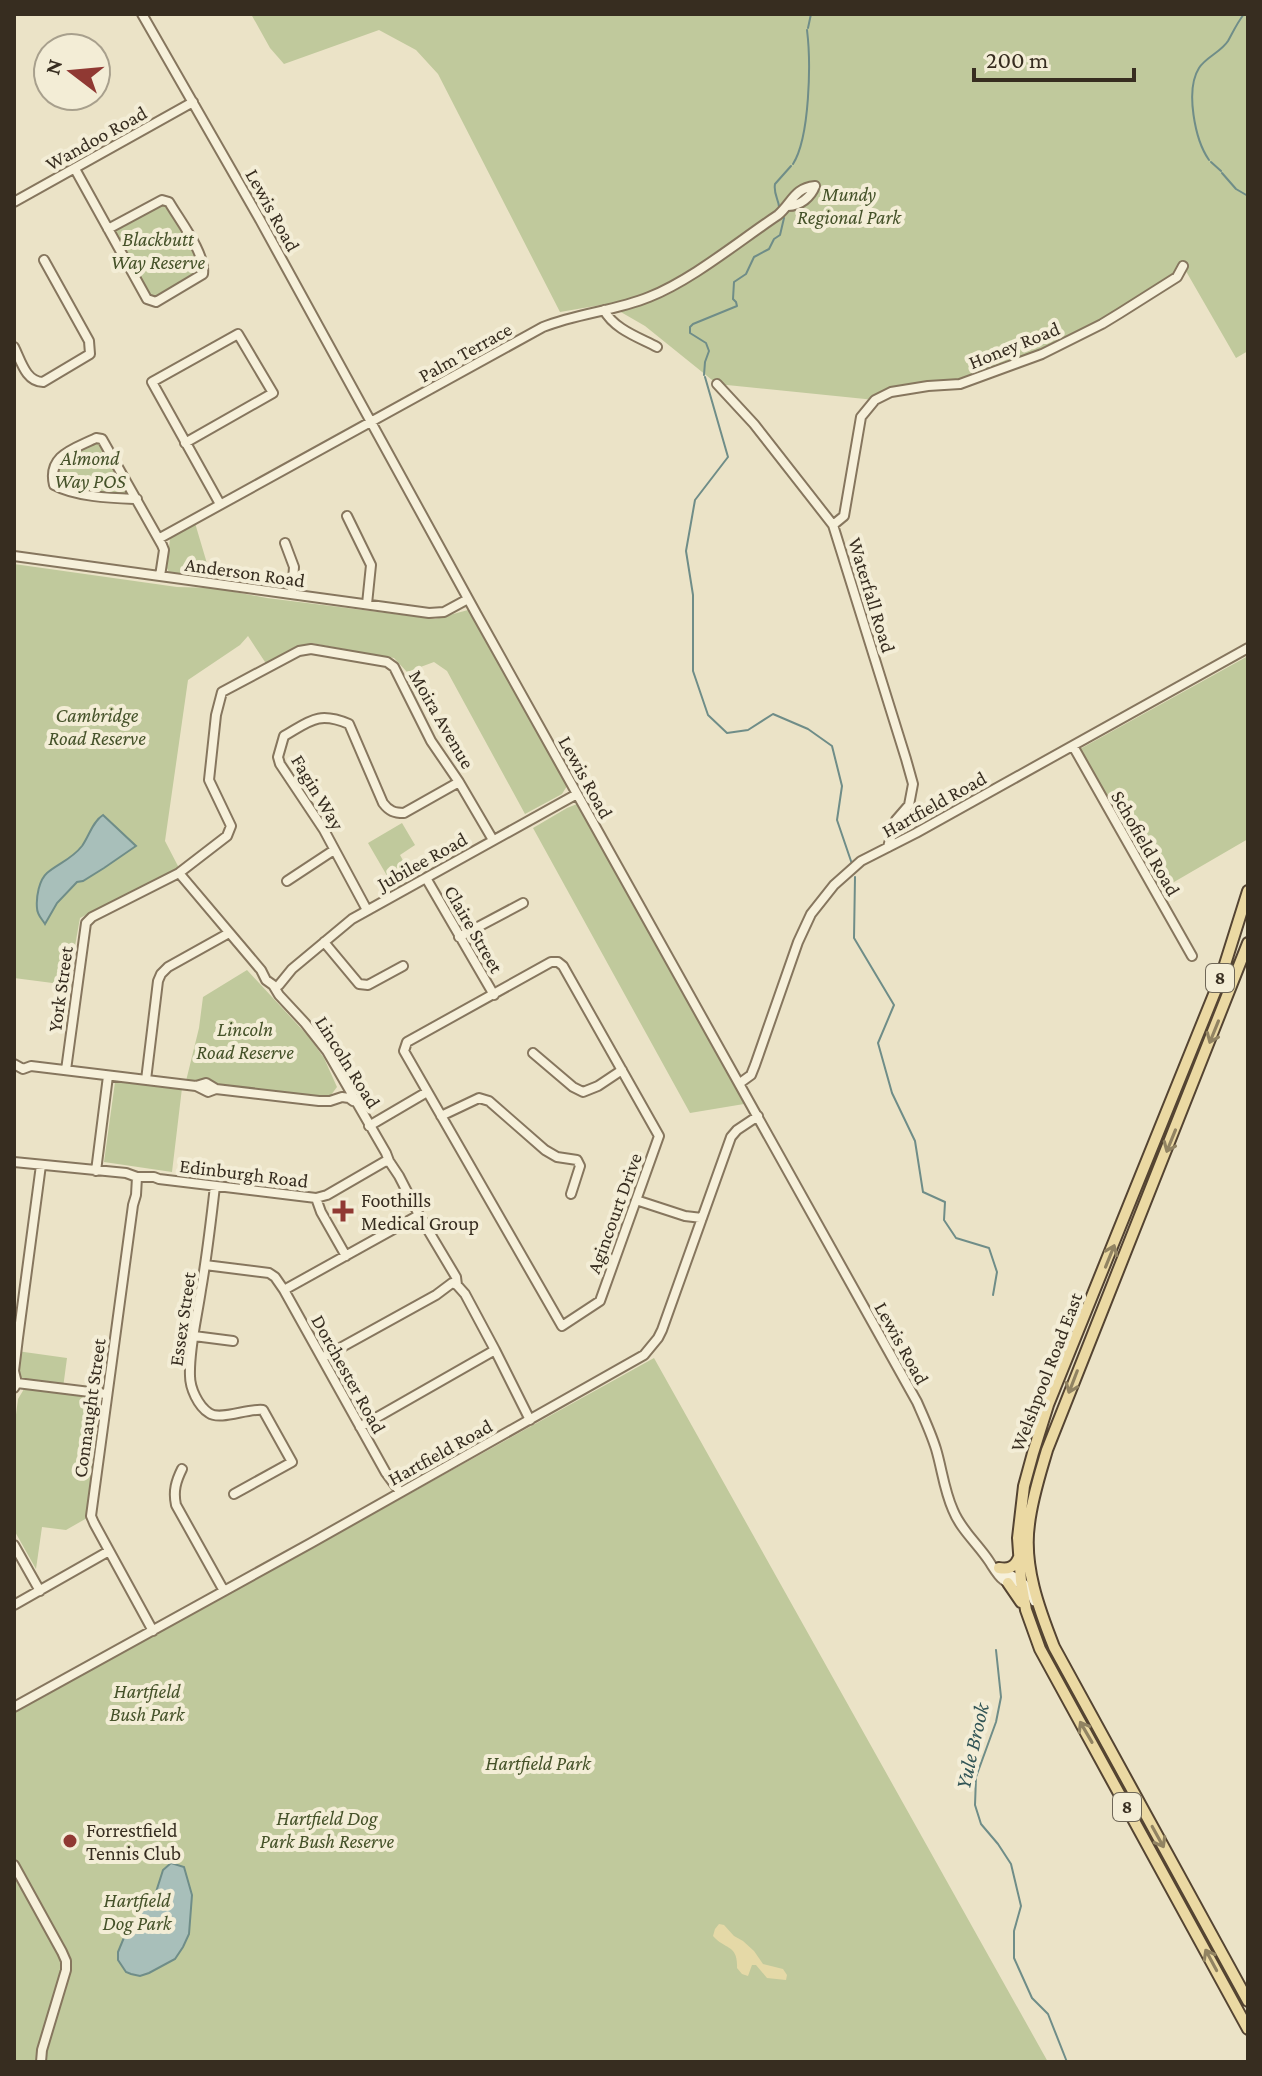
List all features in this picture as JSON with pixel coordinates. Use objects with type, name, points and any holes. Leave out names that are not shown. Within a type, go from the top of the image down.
[{"type":"main road","name":"Welshpool Road East","points":[[1248,891],[1221,977],[1048,1405],[1033,1451],[1020,1515],[1019,1556],[1026,1610],[1040,1649],[1248,2029]]},
{"type":"main road","name":"Welshpool Road East","points":[[1248,943],[1047,1450],[1028,1527],[1033,1582],[1054,1647],[1248,2001]]},
{"type":"main road","points":[[1124,1219],[1137,1224]]},
{"type":"main road","points":[[999,1568],[1012,1567],[1019,1556]]},
{"type":"main road","points":[[1008,1583],[1026,1610]]},
{"type":"street","name":"Lewis Road","points":[[142,14],[917,1402],[936,1451],[953,1511],[1000,1578],[1008,1583]]},
{"type":"street","name":"Wandoo Road","points":[[14,202],[193,102]]},
{"type":"street","points":[[75,169],[108,229],[147,299],[156,302],[203,274],[205,265],[169,202],[162,200],[108,229]]},
{"type":"street","name":"Palm Terrace","points":[[160,538],[543,327],[654,296],[700,270],[788,206]]},
{"type":"street","points":[[14,347],[30,378],[38,382],[90,354],[89,341],[44,260]]},
{"type":"street","name":"Honey Road","points":[[833,525],[844,516],[861,417],[875,400],[891,392],[960,384],[1042,354],[1102,324],[1177,277],[1183,266]]},
{"type":"street","points":[[604,310],[616,326],[657,347]]},
{"type":"street","points":[[185,443],[273,393],[238,334],[152,382],[185,443],[220,504]]},
{"type":"street","name":"Waterfall Road","points":[[717,384],[754,424],[833,525],[913,784],[909,805],[896,820],[888,847]]},
{"type":"street","points":[[137,499],[65,490],[54,485],[54,466],[60,457],[96,438],[102,439],[160,538],[164,550],[160,576]]},
{"type":"street","points":[[347,516],[370,560],[372,569],[367,604]]},
{"type":"street","points":[[285,543],[294,567],[292,594]]},
{"type":"street","name":"Anderson Road","points":[[14,556],[441,613],[468,599]]},
{"type":"street","name":"Hartfield Road","points":[[740,1083],[751,1075],[798,942],[811,914],[834,885],[861,861],[1248,648]]},
{"type":"street","name":"Moira Avenue","points":[[179,873],[227,836],[231,826],[209,780],[216,715],[222,692],[299,651],[311,649],[387,662],[394,667],[431,741],[493,840]]},
{"type":"street","name":"Fagin Way","points":[[367,910],[324,830],[280,764],[278,757],[284,736],[314,718],[340,720],[349,724],[388,811],[404,813],[459,782]]},
{"type":"street","name":"Schofield Road","points":[[1073,746],[1192,956]]},
{"type":"street","name":"Jubilee Road","points":[[276,983],[284,972],[292,969],[352,919],[577,794]]},
{"type":"street","points":[[287,881],[334,850]]},
{"type":"street","name":"Lincoln Road","points":[[179,873],[261,970],[266,980],[276,983],[276,992],[327,1051],[342,1078],[345,1094],[357,1105],[386,1163],[404,1186],[456,1277],[455,1285],[465,1294],[533,1419]]},
{"type":"street","name":"York Street","points":[[66,1070],[86,923],[92,917],[179,873]]},
{"type":"street","name":"Claire Street","points":[[426,878],[494,995]]},
{"type":"street","points":[[459,937],[523,903]]},
{"type":"street","points":[[146,1080],[161,974],[229,933]]},
{"type":"street","points":[[324,942],[359,984],[368,985],[403,966]]},
{"type":"street","name":"Agincourt Drive","points":[[551,962],[563,966],[659,1136],[600,1301],[562,1326],[404,1051],[407,1042],[494,995],[551,962]]},
{"type":"street","points":[[533,1053],[583,1092],[622,1070]]},
{"type":"street","points":[[31,1066],[196,1086],[206,1083],[216,1089],[319,1101],[330,1101],[345,1094]]},
{"type":"street","points":[[96,1171],[108,1076]]},
{"type":"street","points":[[369,1126],[427,1092]]},
{"type":"street","points":[[441,1116],[479,1098],[489,1101],[545,1150],[557,1157],[577,1160],[580,1166],[571,1194]]},
{"type":"street","name":"Hartfield Road","points":[[14,1707],[533,1419],[649,1350],[662,1330],[731,1137],[758,1116]]},
{"type":"street","name":"Edinburgh Road","points":[[14,1162],[126,1173],[136,1180],[154,1177],[316,1198],[386,1163]]},
{"type":"street","points":[[41,1165],[16,1338],[16,1385],[106,1394]]},
{"type":"street","name":"Connaught Street","points":[[136,1180],[91,1507],[94,1523],[155,1630]]},
{"type":"street","name":"Essex Street","points":[[215,1186],[189,1375],[191,1386],[199,1403],[207,1413],[215,1416],[263,1410],[292,1462],[234,1494]]},
{"type":"street","points":[[316,1198],[346,1256]]},
{"type":"street","points":[[636,1200],[701,1221]]},
{"type":"street","points":[[205,1265],[269,1273],[284,1290],[419,1215]]},
{"type":"street","points":[[322,1358],[455,1285]]},
{"type":"street","name":"Dorchester Road","points":[[284,1290],[397,1494]]},
{"type":"street","points":[[194,1336],[233,1341]]},
{"type":"street","points":[[360,1427],[495,1350]]},
{"type":"street","points":[[182,1469],[174,1490],[176,1505],[224,1591]]},
{"type":"street","points":[[14,1545],[40,1591]]},
{"type":"street","points":[[1008,1583],[1021,1581],[1027,1565],[1028,1548]]},
{"type":"street","points":[[14,1605],[109,1551]]},
{"type":"street","name":"Lewis Road","points":[[988,1560],[1017,1576],[1040,1610]]},
{"type":"street","points":[[14,1865],[66,1964],[41,2062]]},
{"type":"green space","name":"Mundy Regional Park","points":[[251,14],[1248,14],[1248,351],[1236,358],[1183,266],[1177,277],[1042,354],[960,384],[916,388],[875,400],[717,384],[645,326],[607,304],[560,312],[438,74],[416,50],[379,30],[284,64],[270,48]]},
{"type":"green space","name":"Blackbutt Way Reserve","points":[[161,203],[167,205],[201,267],[200,273],[156,297],[150,297],[115,234],[116,228]]},
{"type":"green space","name":"Almond Way POS","points":[[101,443],[127,489],[122,499],[54,485],[60,457]]},
{"type":"green space","points":[[195,523],[211,577],[169,572],[167,568],[170,538]]},
{"type":"green space","name":"Cambridge Road Reserve","points":[[14,564],[435,619],[468,610],[567,786],[562,794],[525,814],[447,671],[434,662],[407,672],[394,658],[311,643],[267,665],[248,636],[240,645],[188,680],[165,841],[179,868],[80,918],[68,985],[14,978]]},
{"type":"green space","points":[[1248,656],[1248,839],[1162,889],[1080,749]]},
{"type":"green space","points":[[577,804],[744,1104],[690,1113],[533,828]]},
{"type":"green space","points":[[402,823],[415,845],[400,855],[416,884],[397,893],[368,843]]},
{"type":"green space","name":"Lincoln Road Reserve","points":[[247,970],[309,1037],[324,1058],[337,1087],[331,1095],[323,1097],[186,1081],[203,997]]},
{"type":"green space","points":[[115,1082],[182,1088],[172,1172],[104,1162]]},
{"type":"green space","points":[[17,1351],[67,1358],[63,1388],[17,1383]]},
{"type":"green space","name":"Hartfield Park","points":[[654,1358],[1048,2062],[14,2062],[14,1713]]},
{"type":"green space","points":[[24,1389],[98,1398],[101,1404],[87,1518],[66,1530],[42,1527],[36,1569],[14,1530],[14,1430],[18,1399]]},
{"type":"sand","points":[[719,1924],[754,1951],[763,1964],[783,1969],[786,1980],[767,1978],[756,1965],[752,1965],[748,1976],[742,1974],[737,1968],[733,1951],[713,1936]]},
{"type":"water","points":[[103,815],[136,846],[77,882],[57,903],[45,924],[37,908],[42,880],[78,850]]},
{"type":"water","points":[[171,1863],[184,1867],[192,1895],[189,1934],[175,1959],[149,1973],[140,1976],[131,1974],[118,1960],[118,1952],[125,1935],[156,1892],[163,1870]]},
{"type":"waterway","points":[[808,28],[811,14]]},
{"type":"waterway","points":[[1209,160],[1196,128],[1192,102],[1195,77],[1202,64],[1225,45],[1244,14]]},
{"type":"waterway","points":[[793,164],[799,152],[806,118],[809,79],[807,30]]},
{"type":"waterway","points":[[1211,162],[1221,171]]},
{"type":"waterway","points":[[779,209],[775,184],[791,166]]},
{"type":"waterway","points":[[1222,173],[1236,189],[1248,196]]},
{"type":"waterway","points":[[704,375],[709,351],[706,343],[690,333],[690,327],[737,306],[733,299],[734,282],[746,274],[754,257],[769,249],[780,235],[784,218]]},
{"type":"waterway","points":[[705,377],[728,457],[695,500],[686,551],[693,595],[693,671],[708,715],[727,733],[748,730],[773,714],[808,729],[832,746],[842,786],[837,820],[852,864]]},
{"type":"waterway","points":[[855,877],[854,938],[894,1005],[878,1043],[892,1093],[915,1141],[923,1192],[945,1202],[944,1220],[956,1238],[989,1248],[997,1272],[993,1295]]},
{"type":"waterway","name":"Yule Brook","points":[[996,1650],[1001,1697],[996,1722],[976,1777],[975,1805],[981,1824],[1011,1864],[1021,1906],[1014,1931],[1014,1958],[1032,1998],[1048,2014],[1067,2062]]},
{"type":"place","name":"Foothills Medical Group","points":[[343,1211]]},
{"type":"place","name":"Forrestfield Tennis Club","points":[[70,1841]]},
{"type":"park label","name":"Hartfield Bush Park","points":[[147,1702]]},
{"type":"park label","name":"Hartfield Dog Park Bush Reserve","points":[[327,1830]]},
{"type":"park label","name":"Hartfield Dog Park","points":[[137,1912]]}]
